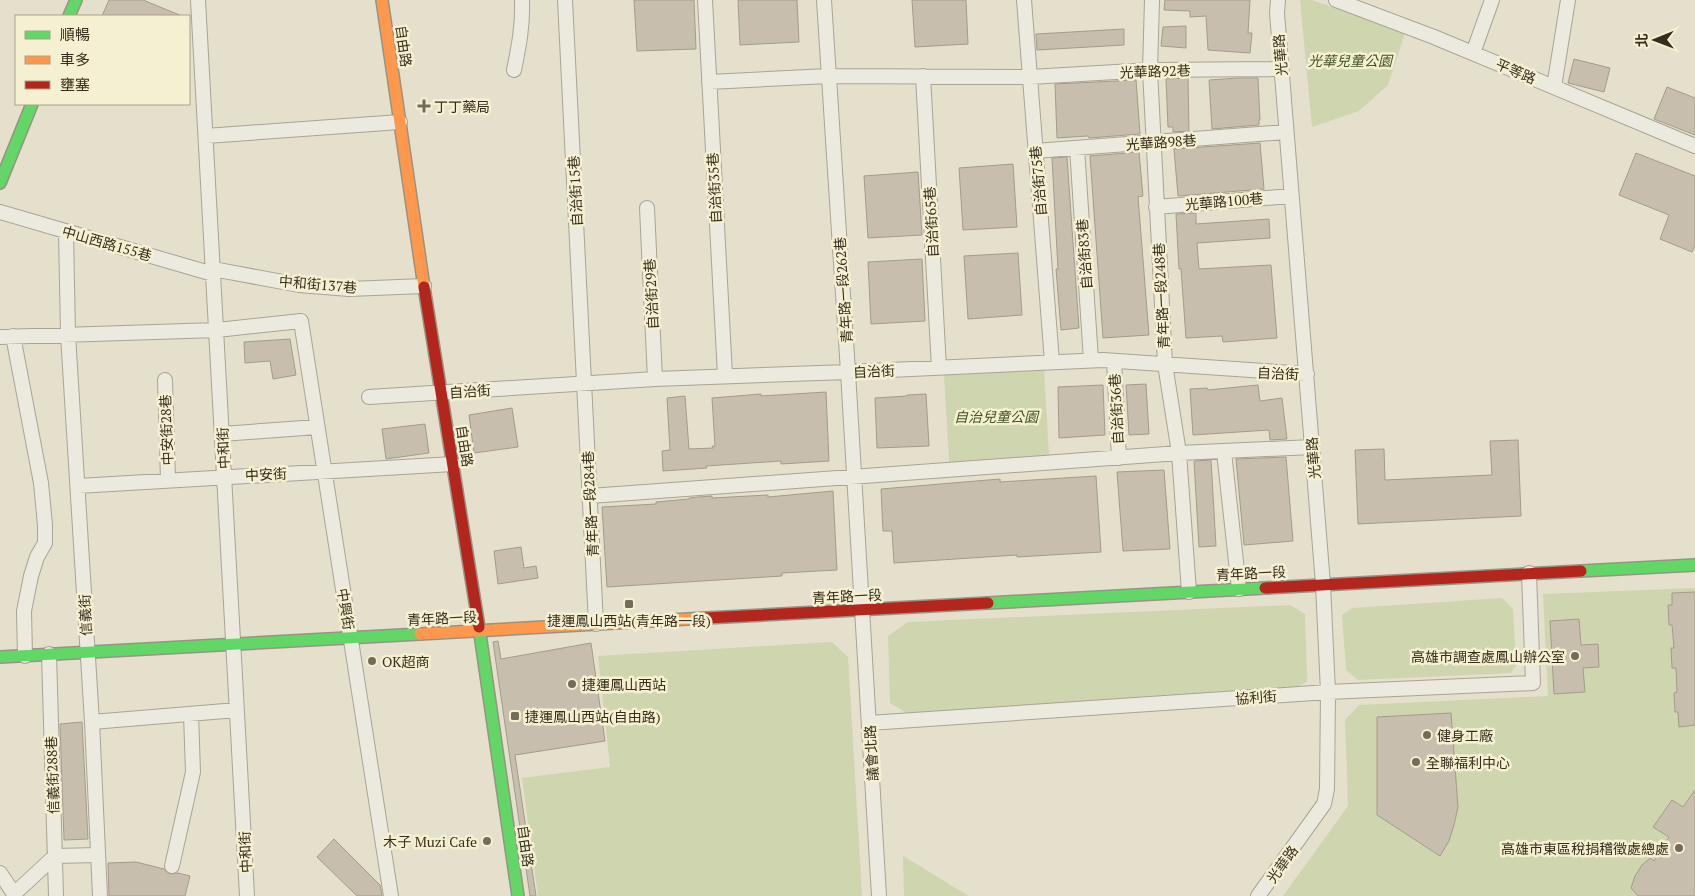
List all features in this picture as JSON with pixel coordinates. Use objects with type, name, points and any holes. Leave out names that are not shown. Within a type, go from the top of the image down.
[{"type":"street","points":[[69,15],[76,0]]},
{"type":"street","name":"中和街","points":[[198,0],[247,896]]},
{"type":"street","name":"自由路","points":[[382,0],[518,896]]},
{"type":"street","points":[[514,70],[523,17],[522,0]]},
{"type":"street","name":"自治街15巷","points":[[565,0],[584,383]]},
{"type":"street","name":"自治街35巷","points":[[705,0],[725,376]]},
{"type":"street","name":"青年路一段262巷","points":[[824,0],[861,610]]},
{"type":"street","name":"自治街75巷","points":[[1024,0],[1052,362]]},
{"type":"street","name":"青年路一段248巷","points":[[1152,0],[1150,70],[1152,142],[1165,364],[1179,452],[1189,592]]},
{"type":"street","name":"光華路","points":[[1258,896],[1324,804],[1326,789],[1328,692],[1323,584],[1281,69],[1277,13],[1278,0]]},
{"type":"street","name":"平等路","points":[[1336,0],[1473,53],[1695,146]]},
{"type":"street","points":[[1473,53],[1492,0]]},
{"type":"street","points":[[1554,86],[1568,0]]},
{"type":"street","name":"光華路92巷","points":[[709,82],[828,76],[1030,77],[1150,70],[1281,69]]},
{"type":"street","name":"自治街65巷","points":[[923,76],[939,368]]},
{"type":"street","points":[[0,183],[32,105]]},
{"type":"street","points":[[206,136],[400,122]]},
{"type":"street","name":"光華路98巷","points":[[1035,151],[1286,132]]},
{"type":"street","name":"自治街83巷","points":[[1077,148],[1091,360]]},
{"type":"street","name":"光華路100巷","points":[[1156,207],[1292,196]]},
{"type":"street","name":"自治街29巷","points":[[647,208],[655,379]]},
{"type":"street","name":"中山西路155巷","points":[[0,212],[213,271]]},
{"type":"street","name":"信義街","points":[[66,231],[68,335],[92,722],[100,896]]},
{"type":"street","name":"中和街137巷","points":[[213,271],[299,285],[349,288],[424,286]]},
{"type":"street","name":"中興街","points":[[216,330],[301,321],[391,896]]},
{"type":"street","points":[[25,656],[24,611],[31,576],[37,557],[45,543],[45,525],[42,483],[6,337],[216,330]]},
{"type":"street","name":"自治街","points":[[368,397],[655,379],[1091,360],[1307,374]]},
{"type":"street","name":"自治街36巷","points":[[1114,361],[1119,458]]},
{"type":"street","name":"中安街28巷","points":[[165,380],[168,480]]},
{"type":"street","name":"青年路一段284巷","points":[[584,383],[596,624]]},
{"type":"street","points":[[222,434],[317,427]]},
{"type":"street","points":[[590,496],[1119,458],[1179,452],[1224,452],[1312,447]]},
{"type":"street","points":[[1224,452],[1238,589]]},
{"type":"street","name":"中安街","points":[[78,486],[453,464]]},
{"type":"street","name":"青年路一段","points":[[0,657],[1695,565]]},
{"type":"street","name":"協利街","points":[[869,723],[1328,692],[1533,683],[1529,573]]},
{"type":"street","name":"議會北路","points":[[861,610],[879,896]]},
{"type":"street","name":"信義街288巷","points":[[49,654],[56,896]]},
{"type":"street","points":[[92,722],[237,710]]},
{"type":"street","points":[[172,866],[193,772],[191,714]]},
{"type":"street","points":[[0,873],[14,894],[55,856],[98,855]]},
{"type":"green space","name":"光華兒童公園","points":[[1300,0],[1312,0],[1405,33],[1388,85],[1359,111],[1312,127]]},
{"type":"green space","name":"自治兒童公園","points":[[1044,369],[1049,456],[949,462],[944,375]]},
{"type":"green space","points":[[1695,588],[1695,896],[1283,896],[1348,806],[1345,720],[1359,705],[1548,696],[1543,594]]},
{"type":"green space","points":[[1502,598],[1513,609],[1516,666],[1511,673],[1358,680],[1346,670],[1342,615],[1352,608]]},
{"type":"green space","points":[[1290,605],[1305,614],[1307,682],[1294,688],[907,713],[890,703],[888,636],[908,622]]},
{"type":"green space","points":[[832,642],[848,657],[862,896],[538,896],[522,778],[610,767],[598,656]]},
{"type":"green space","points":[[903,856],[969,896],[904,896]]},
{"type":"building","points":[[109,0],[143,0],[180,15],[102,15]]},
{"type":"building","points":[[634,0],[694,0],[696,49],[637,51]]},
{"type":"building","points":[[738,0],[797,0],[799,42],[740,45]]},
{"type":"building","points":[[912,0],[966,0],[968,44],[915,47]]},
{"type":"building","points":[[1165,0],[1250,0],[1248,33],[1252,33],[1250,53],[1208,50],[1206,16],[1190,17],[1190,11],[1164,10]]},
{"type":"building","points":[[1186,26],[1186,48],[1161,46],[1163,27]]},
{"type":"building","points":[[1124,29],[1124,45],[1037,50],[1036,34]]},
{"type":"building","points":[[1574,59],[1610,68],[1604,92],[1568,83]]},
{"type":"building","points":[[1188,78],[1189,131],[1173,132],[1173,127],[1168,127],[1166,79]]},
{"type":"building","points":[[1258,78],[1259,125],[1212,129],[1209,80]]},
{"type":"building","points":[[1136,80],[1140,134],[1089,138],[1088,136],[1057,138],[1055,84]]},
{"type":"building","points":[[1667,87],[1695,98],[1695,135],[1654,119]]},
{"type":"building","points":[[1260,143],[1264,189],[1178,196],[1174,149]]},
{"type":"building","points":[[1139,152],[1143,196],[1138,197],[1149,335],[1103,338],[1090,156]]},
{"type":"building","points":[[1636,153],[1695,176],[1695,246],[1692,252],[1660,239],[1669,215],[1619,195]]},
{"type":"building","points":[[1067,157],[1079,328],[1061,330],[1056,269],[1058,269],[1052,158]]},
{"type":"building","points":[[1013,164],[1017,227],[963,230],[959,168]]},
{"type":"building","points":[[918,172],[922,235],[868,238],[864,176]]},
{"type":"building","points":[[1196,213],[1196,224],[1269,219],[1270,238],[1197,243],[1199,269],[1271,265],[1277,338],[1223,342],[1222,336],[1186,338],[1176,214]]},
{"type":"building","points":[[1018,253],[1022,315],[968,319],[964,256]]},
{"type":"building","points":[[922,259],[925,321],[871,324],[868,262]]},
{"type":"building","points":[[290,339],[296,375],[273,379],[270,361],[245,363],[244,342]]},
{"type":"building","points":[[1146,384],[1149,434],[1129,435],[1126,385]]},
{"type":"building","points":[[1103,385],[1105,435],[1059,438],[1058,387]]},
{"type":"building","points":[[1258,385],[1260,401],[1282,398],[1287,439],[1270,440],[1269,430],[1193,435],[1190,389],[1207,388],[1208,390]]},
{"type":"building","points":[[826,392],[829,461],[781,464],[781,461],[663,471],[662,451],[670,450],[667,398],[685,396],[689,449],[713,448],[712,446],[715,446],[712,398]]},
{"type":"building","points":[[926,394],[929,446],[877,448],[875,398]]},
{"type":"building","points":[[512,408],[518,447],[474,453],[469,415]]},
{"type":"building","points":[[425,424],[429,453],[386,459],[382,429]]},
{"type":"building","points":[[1518,440],[1521,516],[1358,524],[1355,450],[1384,449],[1385,480],[1492,475],[1490,441]]},
{"type":"building","points":[[1286,457],[1293,541],[1244,545],[1236,459]]},
{"type":"building","points":[[1211,460],[1216,546],[1199,547],[1194,461]]},
{"type":"building","points":[[1164,470],[1170,549],[1123,551],[1117,472]]},
{"type":"building","points":[[1096,476],[1101,552],[894,563],[892,531],[883,531],[881,489],[1000,479],[1000,482]]},
{"type":"building","points":[[833,491],[837,570],[782,573],[782,576],[607,587],[602,507],[656,504],[656,502],[712,496],[712,498],[768,495],[768,497]]},
{"type":"building","points":[[521,547],[524,568],[536,566],[538,578],[498,584],[494,551]]},
{"type":"building","points":[[1695,592],[1695,725],[1679,727],[1678,712],[1675,712],[1674,693],[1677,692],[1676,668],[1672,668],[1671,648],[1674,648],[1672,625],[1669,625],[1668,605],[1672,605],[1672,593]]},
{"type":"building","name":"高雄市調查處鳳山辦公室","points":[[1579,619],[1581,645],[1598,644],[1599,667],[1583,668],[1585,692],[1554,694],[1550,621]]},
{"type":"building","points":[[498,641],[501,659],[591,643],[605,741],[515,755],[536,896],[530,896],[493,642]]},
{"type":"building","name":"全聯福利中心","points":[[1451,713],[1458,807],[1449,841],[1440,856],[1377,815],[1377,717]]},
{"type":"building","points":[[82,722],[88,839],[64,840],[60,724]]},
{"type":"building","name":"高雄市東區稅捐稽徵處總處","points":[[1695,790],[1695,896],[1638,896],[1631,888],[1635,876],[1642,865],[1650,858],[1654,861],[1669,837],[1653,827],[1672,800],[1683,807]]},
{"type":"building","points":[[334,839],[380,885],[382,896],[357,896],[317,857]]},
{"type":"building","points":[[136,862],[164,869],[170,874],[178,873],[190,876],[185,896],[109,896],[108,863]]},
{"type":"traffic: fast","points":[[69,15],[76,0]]},
{"type":"traffic: fast","points":[[0,183],[32,105]]},
{"type":"traffic: fast","points":[[1581,571],[1695,565]]},
{"type":"traffic: fast","points":[[988,603],[1265,588]]},
{"type":"traffic: fast","points":[[479,627],[518,896]]},
{"type":"traffic: fast","points":[[0,657],[420,634]]},
{"type":"traffic: slow","points":[[382,0],[424,287]]},
{"type":"traffic: slow","points":[[420,634],[706,618]]},
{"type":"traffic: jam","points":[[424,287],[479,627]]},
{"type":"traffic: jam","points":[[1265,588],[1581,571]]},
{"type":"traffic: jam","points":[[706,618],[988,603]]},
{"type":"place","name":"丁丁藥局","points":[[424,106]]},
{"type":"place","name":"捷運鳳山西站(青年路一段)","points":[[629,604]]},
{"type":"place","name":"高雄市調查處鳳山辦公室","points":[[1575,656]]},
{"type":"place","name":"OK超商","points":[[372,661]]},
{"type":"place","name":"捷運鳳山西站","points":[[572,684]]},
{"type":"place","name":"捷運鳳山西站(自由路)","points":[[515,716]]},
{"type":"place","name":"健身工廠","points":[[1427,735]]},
{"type":"place","name":"全聯福利中心","points":[[1416,762]]},
{"type":"place","name":"木子 Muzi Cafe","points":[[487,841]]},
{"type":"place","name":"高雄市東區稅捐稽徵處總處","points":[[1679,848]]}]
